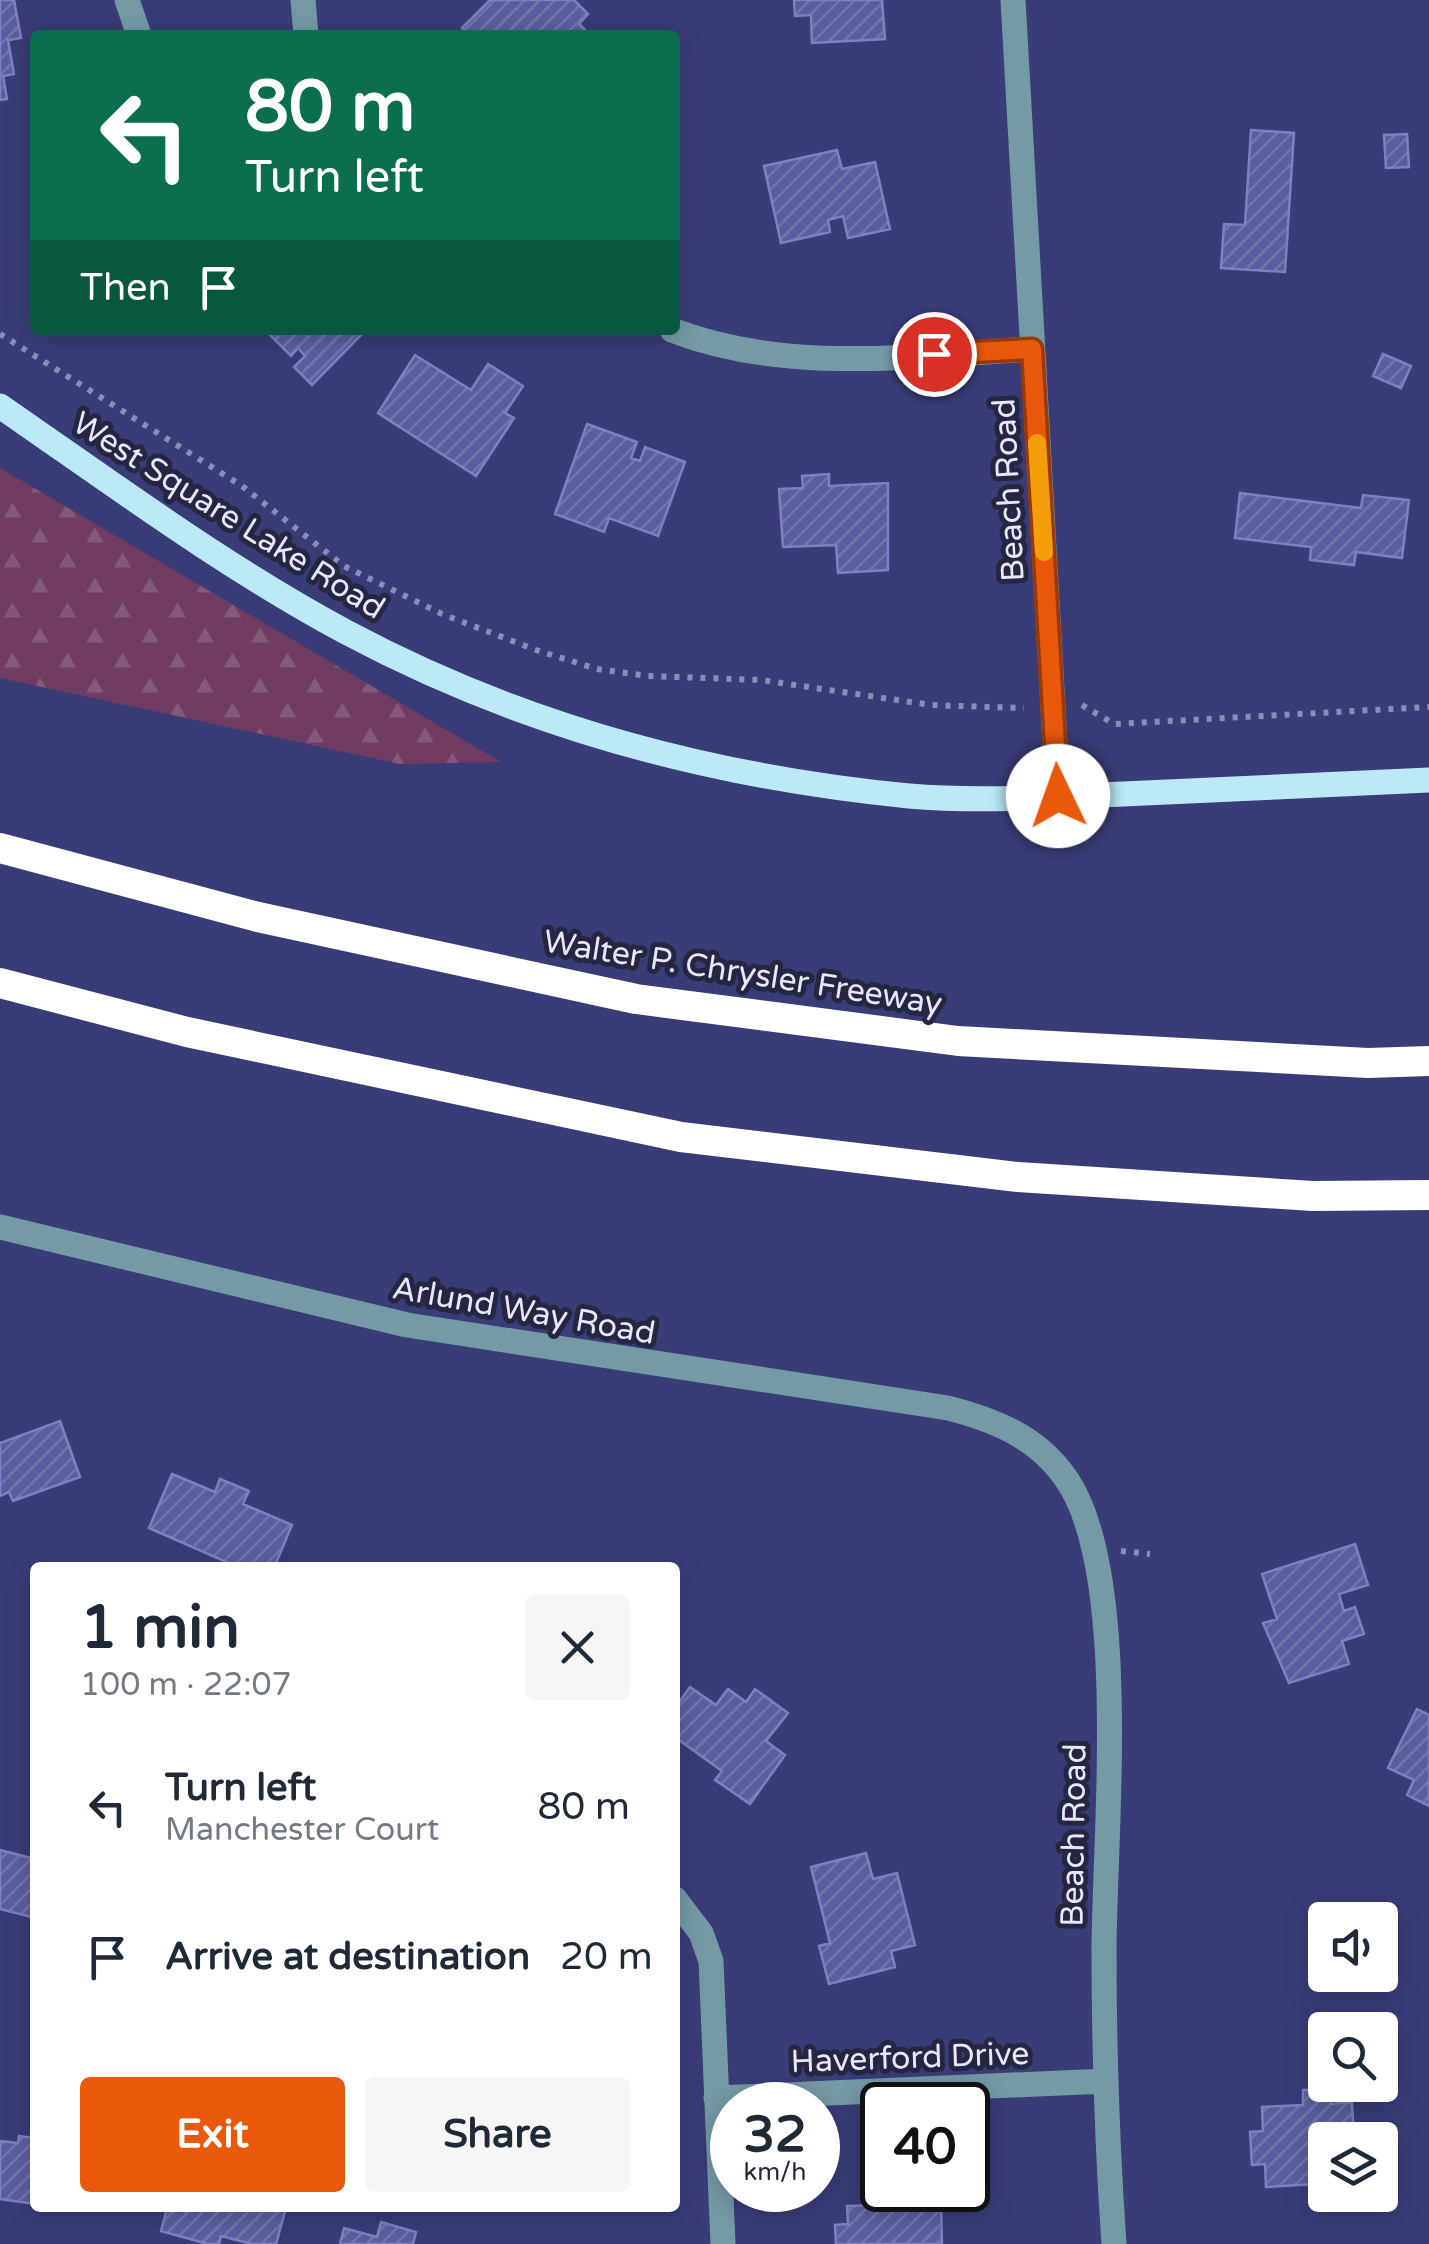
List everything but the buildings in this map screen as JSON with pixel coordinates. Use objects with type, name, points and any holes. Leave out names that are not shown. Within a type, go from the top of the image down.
[{"type":"highway","name":"Walter P. Chrysler Freeway","points":[[0,848],[258,917],[636,999],[958,1041],[1368,1063],[1429,1061]]},
{"type":"highway","points":[[0,983],[187,1032],[681,1136],[1018,1176],[1313,1196],[1429,1195]]},
{"type":"main road","name":"West Square Lake Road","points":[[0,406],[212,551],[346,632],[480,696],[613,742],[754,776],[912,796],[1058,796],[1429,780]]},
{"type":"street","points":[[127,0],[137,30]]},
{"type":"street","points":[[303,0],[306,30]]},
{"type":"street","name":"Beach Road","points":[[1012,0],[1058,796]]},
{"type":"street","points":[[680,332],[761,352],[823,358],[1032,349]]},
{"type":"street","name":"Arlund Way Road","points":[[0,1227],[425,1329],[948,1408],[997,1422],[1036,1445]]},
{"type":"street","name":"Beach Road","points":[[1036,1445],[1072,1488],[1084,1515],[1101,1591],[1106,1696],[1106,2081],[1114,2244]]},
{"type":"street","points":[[680,1905],[700,1933],[711,1961],[715,2082]]},
{"type":"street","name":"Haverford Drive","points":[[840,2093],[1106,2081]]},
{"type":"street","points":[[721,2212],[723,2244]]},
{"type":"path","points":[[0,334],[242,486],[344,566],[442,614],[536,650],[597,669],[648,676],[761,680],[931,705],[1031,708]]},
{"type":"path","points":[[1072,706],[1085,705],[1114,724],[1429,707]]},
{"type":"green space","points":[[0,468],[501,762],[400,764],[0,678]]},
{"type":"slow traffic","points":[[1037,443],[1044,552]]},
{"type":"route","points":[[934,354],[1032,349],[1058,796]]}]
